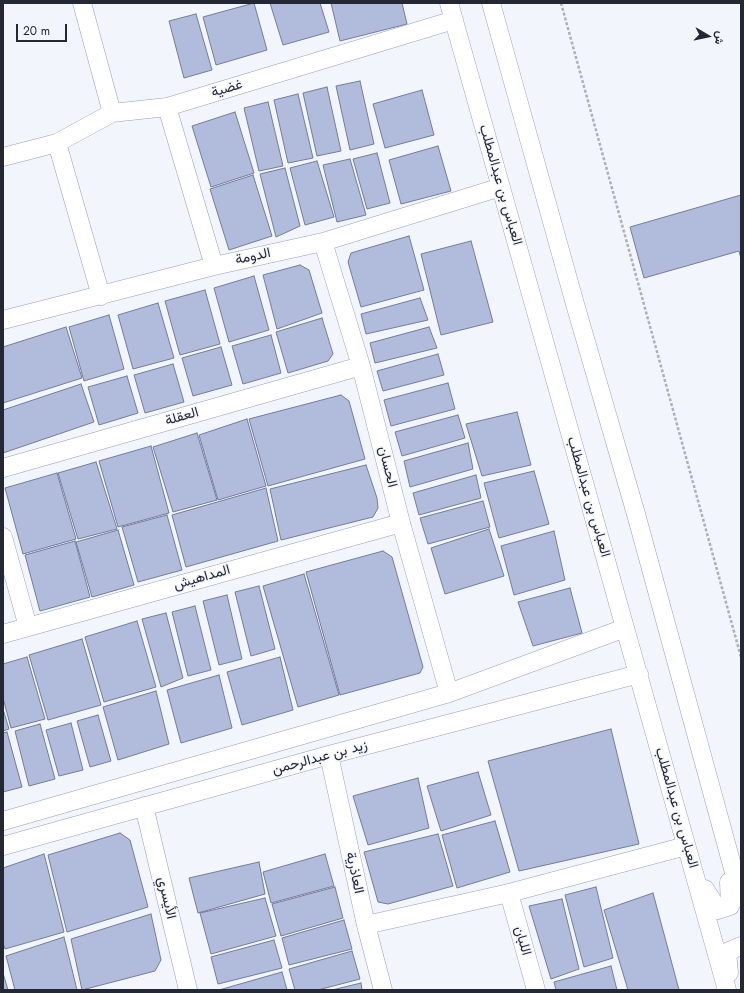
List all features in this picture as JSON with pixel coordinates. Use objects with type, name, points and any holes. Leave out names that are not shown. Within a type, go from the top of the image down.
[{"type":"street","points":[[82,3],[112,113]]},
{"type":"street","name":"العباس بن عبدالمطلب","points":[[449,3],[727,990]]},
{"type":"street","points":[[492,3],[579,318],[636,514],[741,897]]},
{"type":"street","name":"غضية","points":[[3,157],[57,143],[112,113],[168,107],[454,20]]},
{"type":"street","points":[[168,107],[214,266]]},
{"type":"street","points":[[57,143],[102,296]]},
{"type":"street","name":"الدومة","points":[[3,320],[102,296],[214,266],[323,242],[501,187]]},
{"type":"street","name":"الحسان","points":[[323,242],[361,366],[401,523],[449,693]]},
{"type":"street","name":"العقلة","points":[[3,468],[361,366]]},
{"type":"street","name":"المداهيش","points":[[3,634],[401,523]]},
{"type":"street","points":[[3,537],[28,627]]},
{"type":"street","name":"زيد بن عبدالرحمن","points":[[3,821],[449,693],[625,628]]},
{"type":"street","name":"زيد بن عبدالرحمن","points":[[3,846],[144,806],[638,674]]},
{"type":"street","name":"العاذرية","points":[[329,756],[366,925],[383,990]]},
{"type":"street","name":"الأيسري","points":[[144,806],[183,989]]},
{"type":"street","points":[[366,925],[509,893],[686,846]]},
{"type":"street","points":[[691,864],[718,910],[730,906],[727,848]]},
{"type":"street","name":"اللبان","points":[[509,893],[536,990]]},
{"type":"street","points":[[731,990],[727,952],[741,946]]},
{"type":"path","points":[[561,3],[741,657]]},
{"type":"building","points":[[254,3],[267,50],[216,65],[203,17]]},
{"type":"building","points":[[270,3],[320,3],[329,32],[283,45]]},
{"type":"building","points":[[331,3],[402,3],[407,24],[340,41]]},
{"type":"building","points":[[196,14],[212,70],[184,78],[169,21]]},
{"type":"building","points":[[360,81],[374,144],[350,150],[336,86]]},
{"type":"building","points":[[327,87],[341,151],[317,156],[303,93]]},
{"type":"building","points":[[422,90],[434,135],[385,148],[373,104]]},
{"type":"building","points":[[298,94],[313,158],[288,163],[274,100]]},
{"type":"building","points":[[268,102],[283,166],[259,171],[244,108]]},
{"type":"building","points":[[235,112],[254,173],[211,187],[192,126]]},
{"type":"building","points":[[438,146],[451,191],[401,204],[389,160]]},
{"type":"building","points":[[377,153],[390,203],[367,209],[353,159]]},
{"type":"building","points":[[350,159],[366,215],[337,222],[323,165]]},
{"type":"building","points":[[317,161],[334,217],[305,225],[290,168]]},
{"type":"building","points":[[285,168],[300,226],[276,237],[260,174]]},
{"type":"building","points":[[253,175],[272,236],[229,250],[210,189]]},
{"type":"building","points":[[741,195],[741,259],[739,251],[644,278],[630,227]]},
{"type":"building","points":[[409,236],[424,290],[361,307],[348,262],[351,253]]},
{"type":"building","points":[[471,241],[493,322],[441,335],[421,254]]},
{"type":"building","points":[[300,265],[309,270],[322,313],[277,329],[263,275]]},
{"type":"building","points":[[254,276],[269,330],[229,342],[214,288]]},
{"type":"building","points":[[205,290],[220,344],[180,355],[165,301]]},
{"type":"building","points":[[420,298],[428,320],[366,334],[361,314]]},
{"type":"building","points":[[158,303],[174,358],[133,369],[118,315]]},
{"type":"building","points":[[109,315],[124,369],[84,381],[69,327]]},
{"type":"building","points":[[322,318],[333,354],[328,361],[288,373],[276,332]]},
{"type":"building","points":[[66,327],[82,378],[3,403],[3,347]]},
{"type":"building","points":[[429,327],[437,348],[375,363],[370,343]]},
{"type":"building","points":[[271,335],[281,373],[243,384],[232,346]]},
{"type":"building","points":[[221,347],[232,385],[193,396],[182,358]]},
{"type":"building","points":[[438,354],[444,375],[383,391],[377,371]]},
{"type":"building","points":[[173,364],[184,402],[145,413],[134,375]]},
{"type":"building","points":[[127,376],[138,413],[99,425],[88,387]]},
{"type":"building","points":[[448,383],[455,409],[391,426],[384,400]]},
{"type":"building","points":[[81,384],[94,422],[3,453],[3,410]]},
{"type":"building","points":[[341,395],[349,401],[365,459],[268,486],[249,419]]},
{"type":"building","points":[[517,412],[531,465],[482,476],[466,424]]},
{"type":"building","points":[[458,415],[465,438],[402,456],[395,432]]},
{"type":"building","points":[[247,419],[266,486],[218,500],[199,435]]},
{"type":"building","points":[[197,433],[217,500],[173,512],[153,447]]},
{"type":"building","points":[[468,443],[473,469],[410,487],[404,461]]},
{"type":"building","points":[[151,446],[169,513],[118,527],[99,461]]},
{"type":"building","points":[[96,462],[117,529],[78,539],[58,473]]},
{"type":"building","points":[[366,465],[377,498],[378,508],[373,517],[281,540],[270,489]]},
{"type":"building","points":[[534,471],[549,524],[499,538],[484,483]]},
{"type":"building","points":[[57,473],[76,539],[23,554],[5,488]]},
{"type":"building","points":[[476,475],[481,498],[419,515],[413,493]]},
{"type":"building","points":[[266,488],[278,541],[186,567],[172,515]]},
{"type":"building","points":[[483,501],[490,527],[428,544],[420,518]]},
{"type":"building","points":[[167,515],[182,570],[138,582],[122,527]]},
{"type":"building","points":[[489,529],[504,576],[445,594],[431,548]]},
{"type":"building","points":[[118,530],[134,585],[92,597],[76,542]]},
{"type":"building","points":[[554,531],[565,580],[514,595],[501,546]]},
{"type":"building","points":[[75,541],[90,597],[40,611],[25,555]]},
{"type":"building","points":[[383,551],[392,557],[423,667],[420,673],[340,695],[306,572]]},
{"type":"building","points":[[304,574],[339,695],[298,707],[263,586]]},
{"type":"building","points":[[259,586],[275,649],[251,656],[235,592]]},
{"type":"building","points":[[570,588],[582,633],[533,646],[518,602]]},
{"type":"building","points":[[227,595],[242,659],[219,665],[203,601]]},
{"type":"building","points":[[195,606],[211,670],[188,676],[172,612]]},
{"type":"building","points":[[166,613],[183,678],[161,687],[142,619]]},
{"type":"building","points":[[137,621],[156,687],[104,702],[85,637]]},
{"type":"building","points":[[82,639],[101,705],[48,720],[29,655]]},
{"type":"building","points":[[27,657],[45,719],[11,728],[3,698],[3,664]]},
{"type":"building","points":[[280,657],[293,710],[242,725],[227,672]]},
{"type":"building","points":[[219,675],[232,728],[181,743],[167,690]]},
{"type":"building","points":[[156,691],[169,744],[118,760],[103,707]]},
{"type":"building","points":[[3,709],[9,729],[3,731]]},
{"type":"building","points":[[98,715],[111,761],[90,767],[77,721]]},
{"type":"building","points":[[71,723],[83,770],[59,776],[46,730]]},
{"type":"building","points":[[40,724],[55,779],[29,786],[15,731]]},
{"type":"building","points":[[611,729],[639,844],[519,871],[488,761]]},
{"type":"building","points":[[7,732],[22,787],[3,792],[3,733]]},
{"type":"building","points":[[478,772],[491,815],[441,831],[427,786]]},
{"type":"building","points":[[418,778],[429,828],[368,845],[353,796]]},
{"type":"building","points":[[495,821],[510,872],[457,888],[442,835]]},
{"type":"building","points":[[120,833],[130,840],[148,907],[67,932],[48,855]]},
{"type":"building","points":[[438,834],[453,886],[388,904],[378,902],[364,852]]},
{"type":"building","points":[[44,854],[64,932],[5,949],[3,943],[3,868]]},
{"type":"building","points":[[325,854],[334,886],[271,903],[263,872]]},
{"type":"building","points":[[259,862],[265,894],[198,913],[189,878]]},
{"type":"building","points":[[335,887],[343,918],[281,936],[272,904]]},
{"type":"building","points":[[596,887],[613,958],[584,967],[565,895]]},
{"type":"building","points":[[653,893],[679,990],[628,990],[604,910]]},
{"type":"building","points":[[265,898],[276,936],[211,954],[200,913]]},
{"type":"building","points":[[562,899],[579,969],[551,979],[529,906]]},
{"type":"building","points":[[151,914],[161,960],[155,971],[82,990],[71,939]]},
{"type":"building","points":[[344,920],[352,949],[289,965],[282,938]]},
{"type":"building","points":[[64,937],[77,990],[15,990],[6,956]]},
{"type":"building","points":[[274,940],[282,968],[218,984],[211,957]]},
{"type":"building","points":[[352,951],[360,979],[318,990],[295,990],[289,969]]},
{"type":"building","points":[[611,966],[617,990],[556,990],[554,982]]},
{"type":"building","points":[[282,972],[287,990],[219,990]]},
{"type":"building","points":[[3,973],[8,990],[3,990]]},
{"type":"building","points":[[361,983],[362,990],[332,990]]}]
